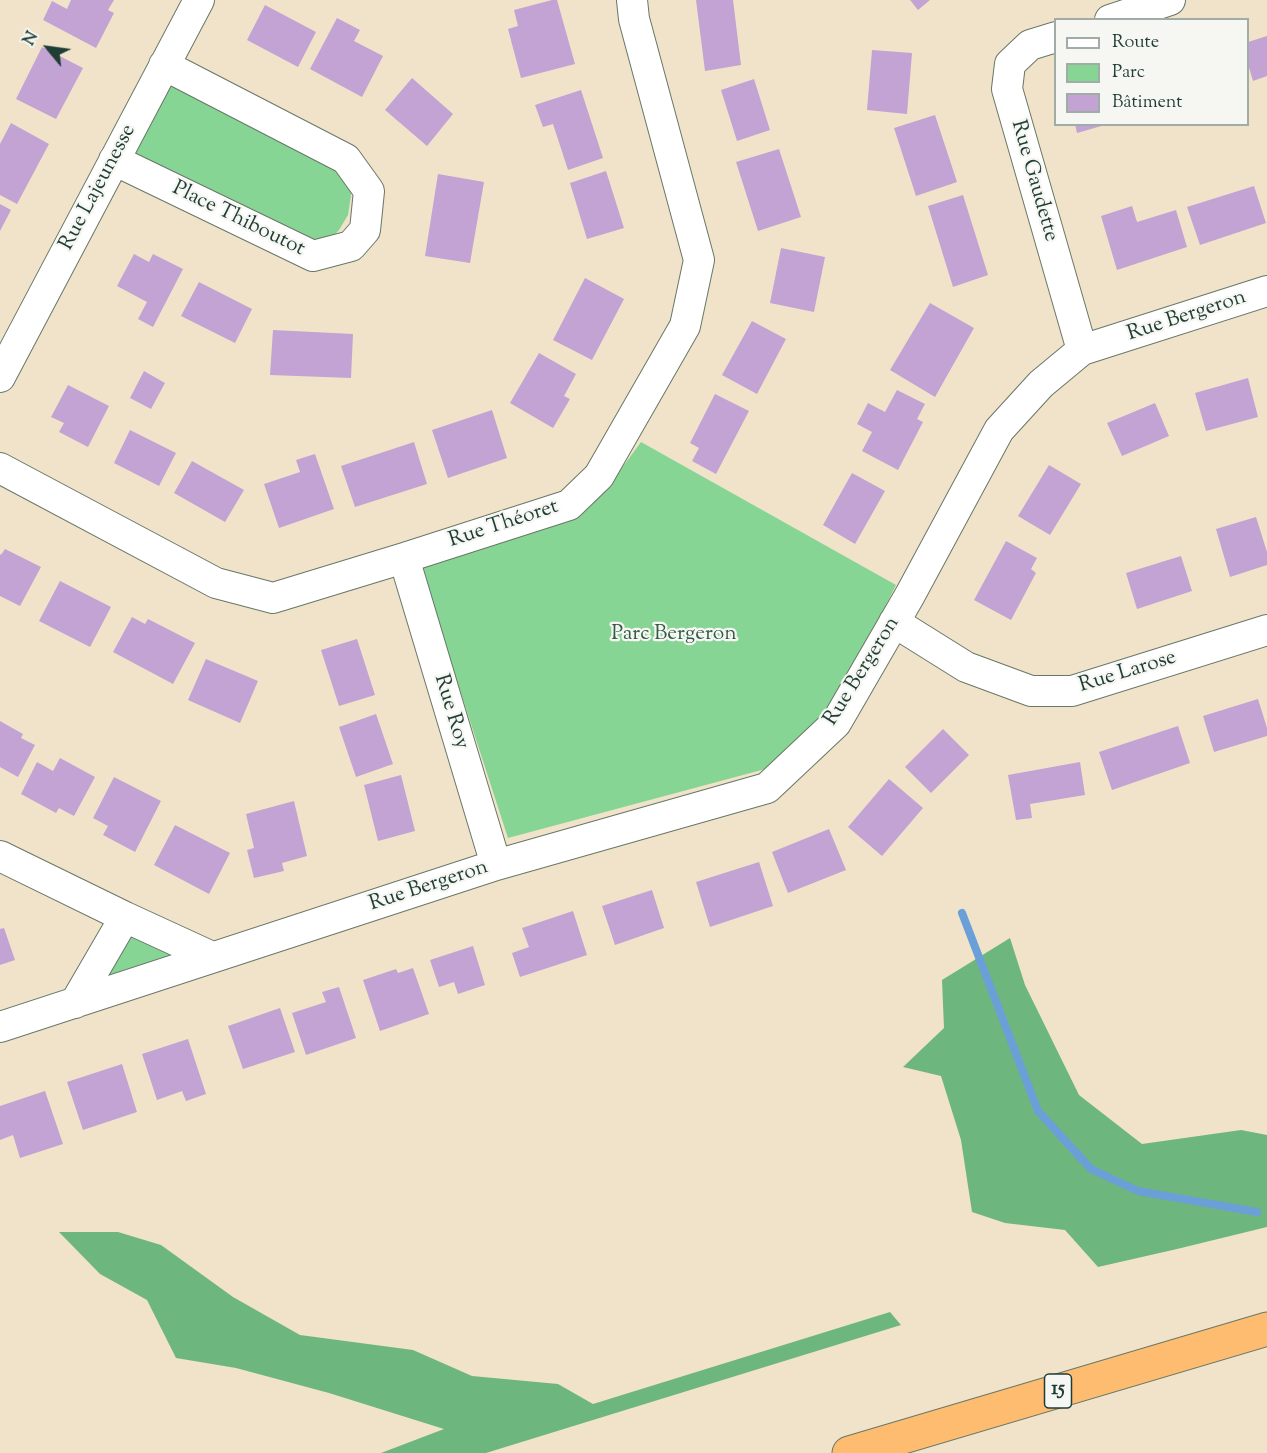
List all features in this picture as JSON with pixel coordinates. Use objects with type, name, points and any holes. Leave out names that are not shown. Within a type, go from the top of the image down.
[{"type":"highway","name":"15","points":[[849,1453],[1267,1329]]},
{"type":"street","name":"Rue Lajeunesse","points":[[0,377],[199,0]]},
{"type":"street","name":"Rue Théoret","points":[[0,468],[216,583],[273,598],[569,505],[599,476],[685,326],[699,260],[634,19],[632,0]]},
{"type":"street","points":[[1116,18],[1170,0]]},
{"type":"street","name":"Rue Gaudette","points":[[1054,38],[1030,45],[1010,63],[1006,89],[1082,350]]},
{"type":"street","name":"Place Thiboutot","points":[[114,160],[313,256],[351,246],[365,230],[369,191],[346,159],[164,65]]},
{"type":"street","name":"Rue Bergeron","points":[[0,1027],[496,865],[767,788],[836,723],[999,430],[1041,384],[1082,350],[1267,291]]},
{"type":"street","name":"Rue Roy","points":[[404,558],[496,865]]},
{"type":"street","name":"Rue Larose","points":[[894,622],[966,667],[1031,691],[1072,691],[1267,630]]},
{"type":"street","points":[[0,856],[212,957]]},
{"type":"street","points":[[75,1003],[124,917]]},
{"type":"green space","points":[[170,84],[335,166],[352,189],[348,215],[328,242],[312,241],[134,155]]},
{"type":"green space","name":"Parc Bergeron","points":[[641,442],[896,585],[834,708],[784,764],[508,838],[420,567],[610,484]]},
{"type":"green space","points":[[128,928],[192,956],[93,988]]},
{"type":"green space","points":[[1010,938],[1025,985],[1079,1095],[1142,1144],[1241,1130],[1267,1135],[1267,1227],[1098,1267],[1065,1230],[1005,1223],[972,1212],[961,1140],[941,1076],[903,1067],[944,1028],[942,980]]},
{"type":"green space","points":[[59,1232],[118,1232],[161,1245],[233,1297],[300,1335],[413,1350],[472,1376],[558,1384],[593,1404],[890,1312],[901,1325],[486,1453],[381,1453],[444,1429],[329,1393],[236,1368],[176,1358],[147,1300],[100,1274]]},
{"type":"building","points":[[71,0],[114,0],[108,10],[114,13],[96,48],[43,20],[52,1],[67,9]]},
{"type":"building","points":[[557,0],[575,64],[521,78],[508,29],[518,26],[514,10]]},
{"type":"building","points":[[696,0],[733,0],[741,65],[705,71]]},
{"type":"building","points":[[910,0],[930,0],[918,10]]},
{"type":"building","points":[[265,5],[316,32],[298,67],[247,40]]},
{"type":"building","points":[[337,18],[360,30],[354,41],[383,56],[362,97],[310,69]]},
{"type":"building","points":[[1267,36],[1267,76],[1253,81],[1249,67],[1249,42]]},
{"type":"building","points":[[42,47],[83,68],[56,119],[16,99]]},
{"type":"building","points":[[872,50],[912,53],[907,114],[867,110]]},
{"type":"building","points":[[412,78],[453,114],[427,146],[385,110]]},
{"type":"building","points":[[754,79],[770,130],[737,141],[721,90]]},
{"type":"building","points":[[581,90],[603,158],[568,170],[553,124],[543,127],[535,105]]},
{"type":"building","points":[[935,115],[957,182],[916,196],[894,128]]},
{"type":"building","points":[[11,123],[49,144],[17,204],[0,195],[0,144]]},
{"type":"building","points":[[1075,126],[1102,126],[1077,133]]},
{"type":"building","points":[[779,149],[801,217],[758,231],[736,162]]},
{"type":"building","points":[[606,171],[624,228],[587,239],[570,183]]},
{"type":"building","points":[[438,174],[484,182],[470,263],[425,256]]},
{"type":"building","points":[[1254,186],[1266,223],[1200,245],[1187,207]]},
{"type":"building","points":[[963,195],[988,275],[953,287],[928,206]]},
{"type":"building","points":[[0,204],[11,210],[0,231]]},
{"type":"building","points":[[1132,206],[1137,222],[1176,210],[1187,247],[1117,270],[1101,216]]},
{"type":"building","points":[[781,248],[825,257],[814,312],[770,303]]},
{"type":"building","points":[[134,254],[149,262],[153,254],[183,269],[153,327],[138,319],[147,302],[117,286]]},
{"type":"building","points":[[585,278],[624,299],[592,360],[553,340]]},
{"type":"building","points":[[199,282],[252,309],[235,343],[181,316]]},
{"type":"building","points":[[930,303],[974,328],[935,397],[890,370]]},
{"type":"building","points":[[752,321],[786,339],[757,394],[722,375]]},
{"type":"building","points":[[273,330],[353,334],[351,378],[270,375]]},
{"type":"building","points":[[539,353],[576,374],[564,396],[570,399],[553,428],[510,403]]},
{"type":"building","points":[[144,371],[165,383],[151,409],[130,398]]},
{"type":"building","points":[[1248,378],[1258,417],[1206,431],[1195,393]]},
{"type":"building","points":[[68,385],[109,406],[88,447],[59,432],[64,423],[51,417]]},
{"type":"building","points":[[897,390],[925,404],[917,419],[923,422],[898,470],[862,451],[872,432],[857,424],[868,403],[885,412]]},
{"type":"building","points":[[715,394],[749,411],[716,474],[692,461],[699,448],[690,443]]},
{"type":"building","points":[[1155,403],[1169,436],[1122,456],[1107,423]]},
{"type":"building","points":[[492,410],[507,458],[448,478],[432,430]]},
{"type":"building","points":[[130,430],[176,453],[159,486],[114,463]]},
{"type":"building","points":[[414,442],[427,484],[355,507],[341,466]]},
{"type":"building","points":[[315,454],[334,509],[279,528],[264,484],[300,472],[296,460]]},
{"type":"building","points":[[192,461],[244,490],[225,522],[174,493]]},
{"type":"building","points":[[1049,465],[1081,484],[1050,535],[1018,516]]},
{"type":"building","points":[[852,473],[885,491],[855,544],[823,525]]},
{"type":"building","points":[[1256,517],[1267,552],[1267,565],[1230,577],[1216,529]]},
{"type":"building","points":[[1006,541],[1037,558],[1031,569],[1036,573],[1011,620],[974,600]]},
{"type":"building","points":[[5,549],[41,567],[20,606],[0,596],[0,554]]},
{"type":"building","points":[[1181,556],[1192,591],[1137,609],[1126,573]]},
{"type":"building","points":[[60,581],[111,607],[90,647],[39,621]]},
{"type":"building","points":[[132,617],[145,624],[148,619],[195,643],[173,684],[113,652]]},
{"type":"building","points":[[357,639],[375,695],[339,706],[321,650]]},
{"type":"building","points":[[206,659],[258,681],[240,723],[188,700]]},
{"type":"building","points":[[1258,699],[1267,728],[1267,736],[1214,752],[1203,716]]},
{"type":"building","points":[[376,714],[393,764],[356,777],[339,727]]},
{"type":"building","points":[[0,721],[23,734],[21,738],[35,745],[18,777],[0,767]]},
{"type":"building","points":[[1178,726],[1190,763],[1112,790],[1099,752]]},
{"type":"building","points":[[943,729],[969,755],[931,793],[905,767]]},
{"type":"building","points":[[60,758],[95,777],[74,816],[59,808],[56,813],[21,794],[37,762],[53,771]]},
{"type":"building","points":[[1080,762],[1085,795],[1030,804],[1032,818],[1016,820],[1008,775]]},
{"type":"building","points":[[401,775],[415,831],[378,841],[364,785]]},
{"type":"building","points":[[114,777],[161,801],[135,852],[103,835],[108,826],[93,818]]},
{"type":"building","points":[[889,779],[923,808],[882,856],[848,827]]},
{"type":"building","points":[[294,801],[307,856],[282,863],[284,871],[254,878],[247,850],[254,848],[246,814]]},
{"type":"building","points":[[175,825],[230,853],[209,894],[154,865]]},
{"type":"building","points":[[829,829],[846,870],[788,893],[772,852]]},
{"type":"building","points":[[759,862],[773,906],[710,927],[696,882]]},
{"type":"building","points":[[652,890],[664,928],[615,945],[602,906]]},
{"type":"building","points":[[573,911],[587,955],[520,977],[512,953],[529,947],[522,928]]},
{"type":"building","points":[[4,928],[15,960],[0,965],[0,929]]},
{"type":"building","points":[[473,946],[485,985],[458,994],[454,982],[439,987],[430,960]]},
{"type":"building","points":[[413,968],[429,1014],[380,1031],[363,980],[396,969],[398,973]]},
{"type":"building","points":[[339,987],[356,1038],[306,1055],[292,1013],[326,1002],[322,992]]},
{"type":"building","points":[[280,1008],[295,1052],[243,1069],[228,1026]]},
{"type":"building","points":[[188,1039],[206,1094],[186,1101],[182,1091],[157,1100],[142,1054]]},
{"type":"building","points":[[122,1064],[137,1112],[83,1130],[67,1082]]},
{"type":"building","points":[[45,1091],[63,1144],[20,1158],[13,1135],[0,1140],[0,1106]]},
{"type":"waterway","points":[[962,913],[1038,1111],[1091,1169],[1138,1191],[1257,1212]]}]
